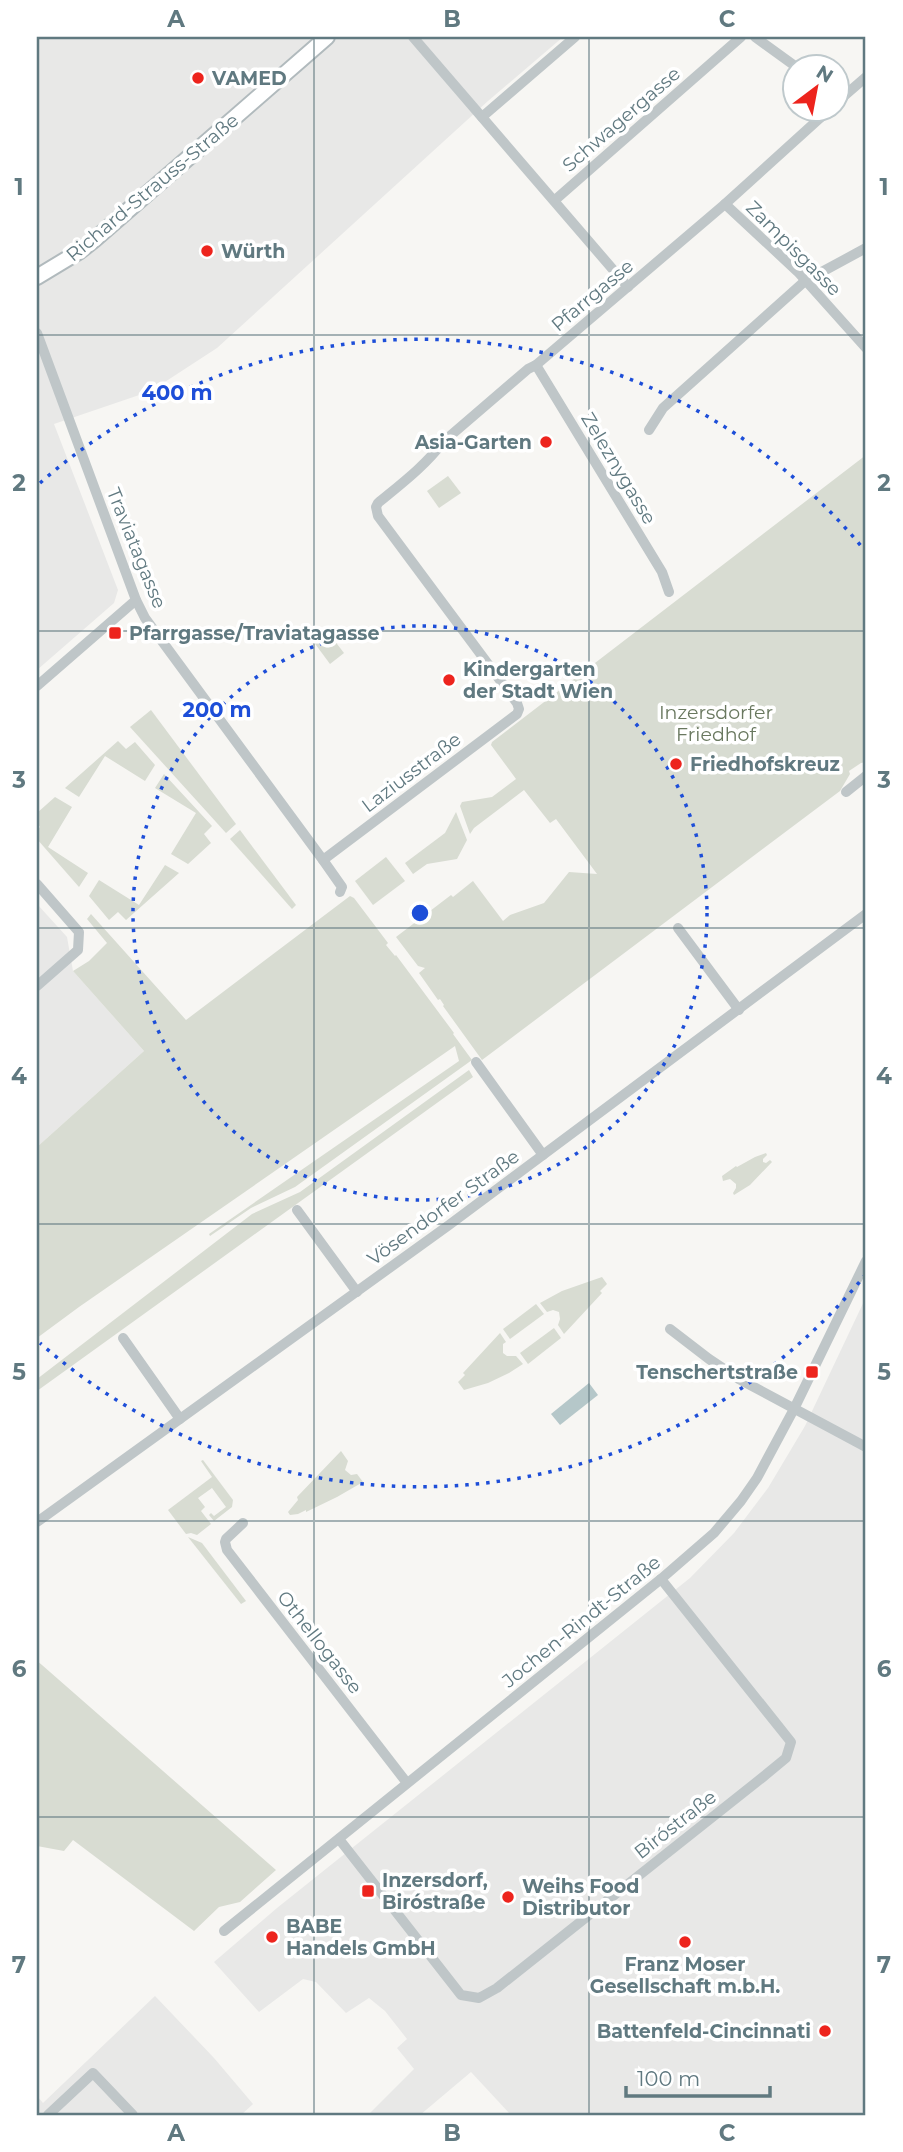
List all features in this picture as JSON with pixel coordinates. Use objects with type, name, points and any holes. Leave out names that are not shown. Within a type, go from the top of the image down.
[{"type":"main road","name":"Richard-Strauss-Straße","points":[[37,277],[87,246],[327,37]]},
{"type":"street","points":[[413,37],[628,287]]},
{"type":"street","points":[[482,117],[575,37]]},
{"type":"street","name":"Schwagergasse","points":[[555,200],[741,37]]},
{"type":"street","points":[[755,37],[780,55]]},
{"type":"street","points":[[850,90],[866,77]]},
{"type":"street","name":"Pfarrgasse","points":[[519,709],[378,516],[378,503],[435,453],[443,442],[725,204],[816,122]]},
{"type":"street","name":"Zampisgasse","points":[[725,204],[805,281],[866,348]]},
{"type":"street","points":[[649,430],[663,408],[805,281],[866,248]]},
{"type":"street","name":"Traviatagasse","points":[[37,332],[145,618],[323,860],[342,887],[341,892]]},
{"type":"street","name":"Zeleznygasse","points":[[536,365],[662,572],[669,592]]},
{"type":"street","points":[[37,686],[136,600]]},
{"type":"street","name":"Laziusstraße","points":[[323,860],[519,709]]},
{"type":"street","points":[[846,792],[866,776]]},
{"type":"street","points":[[37,884],[79,932],[78,950],[37,986]]},
{"type":"street","name":"Vösendorfer Straße","points":[[37,1522],[358,1292],[866,914]]},
{"type":"street","points":[[678,928],[739,1010]]},
{"type":"street","points":[[476,1062],[543,1155]]},
{"type":"street","points":[[296,1210],[358,1292]]},
{"type":"street","name":"Jochen-Rindt-Straße","points":[[225,1931],[661,1580],[714,1533],[741,1501],[765,1464],[866,1261]]},
{"type":"street","points":[[670,1329],[725,1370],[866,1447]]},
{"type":"street","points":[[123,1338],[180,1419]]},
{"type":"street","name":"Othellogasse","points":[[243,1523],[226,1539],[227,1550],[407,1783]]},
{"type":"street","name":"Biróstraße","points":[[339,1839],[461,1995],[479,1998],[497,1988],[763,1777],[786,1758],[791,1742],[661,1580]]},
{"type":"street","points":[[48,2115],[93,2073],[133,2115]]},
{"type":"shaded area","points":[[37,37],[563,37],[488,101],[217,348],[151,391],[54,424],[118,590],[114,603],[37,670]]},
{"type":"shaded area","points":[[37,904],[67,937],[73,971],[144,1051],[37,1147]]},
{"type":"shaded area","points":[[866,1297],[866,2115],[511,2115],[471,2072],[420,2115],[368,2115],[414,2069],[397,2048],[407,2039],[385,2011],[369,1998],[346,2013],[316,1982],[303,1979],[259,2012],[214,1962],[277,1908],[690,1578],[734,1533],[768,1488],[805,1426]]},
{"type":"shaded area","points":[[589,1383],[598,1395],[560,1425],[551,1414]]},
{"type":"shaded area","points":[[155,1996],[253,2104],[241,2115],[37,2115],[37,2096],[43,2103]]},
{"type":"green space","name":"Inzersdorfer Friedhof","points":[[866,455],[866,762],[849,771],[850,774],[840,791],[482,1060],[419,973],[425,968],[418,966],[396,937],[473,881],[503,921],[510,915],[544,903],[569,872],[597,874],[556,819],[550,823],[524,790],[474,828],[470,834],[460,806],[462,802],[492,797],[516,779],[491,745],[492,742]]},
{"type":"green space","points":[[448,476],[461,493],[439,508],[427,491]]},
{"type":"green space","points":[[327,631],[344,653],[330,664],[313,641]]},
{"type":"green space","points":[[151,710],[236,824],[226,833],[130,727]]},
{"type":"green space","points":[[118,741],[126,749],[135,742],[155,765],[145,781],[105,756],[79,797],[65,788]]},
{"type":"green space","points":[[164,774],[212,826],[204,834],[211,843],[188,864],[171,854],[196,813],[155,788]]},
{"type":"green space","points":[[55,797],[72,807],[48,847],[88,873],[79,887],[37,839],[37,830],[40,827],[37,813]]},
{"type":"green space","points":[[456,812],[467,840],[457,859],[427,864],[413,874],[405,863],[445,833]]},
{"type":"green space","points":[[240,830],[296,905],[292,909],[230,839]]},
{"type":"green space","points":[[386,857],[405,881],[373,905],[355,881]]},
{"type":"green space","points":[[165,865],[179,873],[126,920],[118,912],[109,920],[89,896],[99,880],[139,905]]},
{"type":"green space","points":[[350,896],[388,943],[386,945],[472,1060],[295,1187],[251,1208],[210,1236],[209,1234],[459,1061],[455,1046],[37,1338],[37,1147],[144,1051],[73,971],[89,961],[107,943],[87,919],[91,914],[186,1020]]},
{"type":"green space","points":[[469,1070],[473,1077],[37,1391],[37,1379],[252,1214],[300,1192]]},
{"type":"green space","points":[[766,1153],[763,1162],[772,1162],[750,1185],[734,1195],[736,1184],[730,1179],[723,1181],[722,1176],[736,1166]]},
{"type":"green space","points":[[602,1277],[607,1284],[600,1291],[602,1293],[564,1334],[558,1325],[559,1312],[547,1312],[540,1303],[562,1291]]},
{"type":"green space","points":[[536,1304],[544,1314],[510,1339],[503,1329]]},
{"type":"green space","points":[[554,1328],[561,1338],[528,1364],[520,1353]]},
{"type":"green space","points":[[500,1333],[506,1342],[503,1344],[503,1353],[516,1356],[523,1364],[488,1383],[464,1390],[458,1382],[465,1375],[463,1373]]},
{"type":"green space","points":[[341,1451],[348,1461],[345,1470],[351,1475],[357,1474],[363,1482],[306,1512],[290,1515],[288,1512],[298,1500],[297,1497]]},
{"type":"green space","points":[[203,1460],[233,1500],[232,1507],[214,1521],[209,1515],[211,1513],[214,1516],[226,1507],[212,1488],[198,1498],[205,1507],[201,1511],[211,1524],[197,1535],[186,1534],[168,1510],[212,1477],[201,1461]]},
{"type":"green space","points":[[188,1537],[202,1543],[246,1601],[241,1604]]},
{"type":"green space","points":[[37,1661],[276,1870],[240,1902],[219,1907],[194,1931],[73,1840],[64,1851],[37,1846]]},
{"type":"place","name":"VAMED","points":[[198,78]]},
{"type":"place","name":"Würth","points":[[207,251]]},
{"type":"place","name":"Asia-Garten","points":[[546,442]]},
{"type":"place","name":"Pfarrgasse/Traviatagasse","points":[[115,633]]},
{"type":"place","name":"Kindergarten der Stadt Wien","points":[[449,680]]},
{"type":"place","name":"Friedhofskreuz","points":[[676,764]]},
{"type":"place","name":"Tenschertstraße","points":[[812,1372]]},
{"type":"place","name":"Inzersdorf, Biróstraße","points":[[368,1891]]},
{"type":"place","name":"Weihs Food Distributor","points":[[508,1897]]},
{"type":"place","name":"BABE Handels GmbH","points":[[272,1937]]},
{"type":"place","name":"Franz Moser Gesellschaft m.b.H.","points":[[685,1942]]},
{"type":"place","name":"Battenfeld-Cincinnati","points":[[825,2031]]}]
